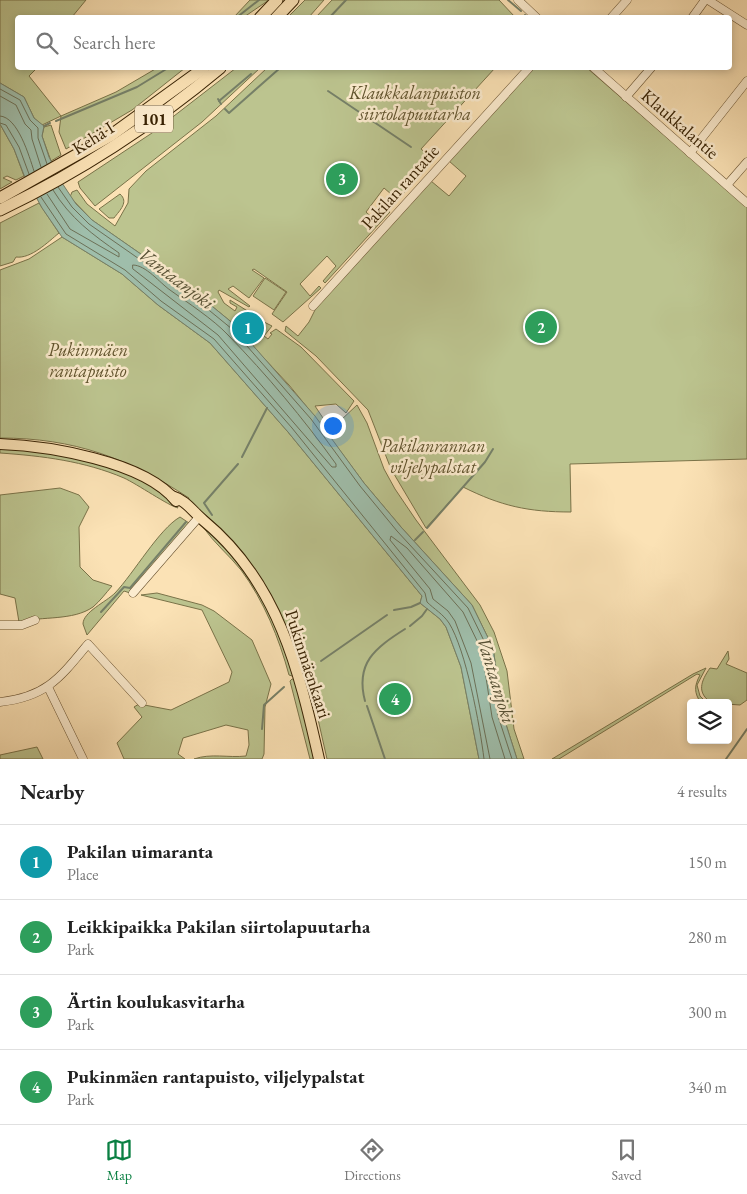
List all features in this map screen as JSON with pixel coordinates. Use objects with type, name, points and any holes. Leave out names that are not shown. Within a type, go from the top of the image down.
[{"type":"highway","points":[[263,15],[277,0]]},
{"type":"highway","points":[[279,15],[293,0]]},
{"type":"highway","name":"Kehä I","points":[[81,160],[201,70]]},
{"type":"highway","name":"Kehä I","points":[[3,202],[140,129],[217,70]]},
{"type":"main road","name":"Pukinmäenkaari","points":[[0,444],[56,449],[92,457],[142,477],[187,503],[239,554],[272,604],[286,638],[298,673],[319,759]]},
{"type":"street","points":[[518,0],[534,15]]},
{"type":"street","points":[[614,15],[627,0]]},
{"type":"street","points":[[694,15],[707,0],[731,15]]},
{"type":"street","points":[[732,16],[747,25]]},
{"type":"street","name":"Pakilan rantatie","points":[[313,306],[527,70]]},
{"type":"street","name":"Klaukkalantie","points":[[596,70],[747,203]]},
{"type":"street","points":[[626,97],[650,70]]},
{"type":"street","points":[[690,152],[747,81]]},
{"type":"street","points":[[727,186],[747,162]]},
{"type":"street","points":[[133,593],[199,516]]},
{"type":"street","points":[[0,625],[22,625],[36,620]]},
{"type":"street","points":[[0,702],[27,697],[48,688],[88,644],[142,703]]},
{"type":"street","points":[[48,688],[82,759]]},
{"type":"green space","points":[[0,0],[86,0],[74,15],[15,15],[15,70],[35,70],[29,76],[61,116],[42,125],[34,118],[24,97],[0,83]]},
{"type":"green space","points":[[250,0],[269,0],[247,15],[236,15]]},
{"type":"green space","points":[[305,0],[324,0],[311,15],[290,15]]},
{"type":"green space","points":[[332,0],[499,0],[513,15],[318,15]]},
{"type":"green space","points":[[154,70],[182,70],[132,110],[66,149],[59,132],[61,116],[116,92]]},
{"type":"green space","points":[[233,70],[258,70],[202,122],[95,206],[80,188],[78,182],[152,133]]},
{"type":"green space","name":"Klaukkalanpuiston siirtolapuutarha","points":[[265,70],[493,70],[421,149],[427,154],[420,162],[426,167],[398,200],[384,188],[366,212],[377,222],[388,210],[390,212],[325,283],[323,281],[336,266],[327,256],[300,284],[310,296],[319,286],[321,288],[283,322],[272,314],[287,292],[254,269],[252,270],[264,278],[249,298],[233,286],[228,289],[249,307],[219,290],[218,292],[224,303],[235,311],[237,307],[230,303],[230,300],[257,317],[257,319],[246,313],[235,325],[191,289],[92,220],[70,197],[72,192],[77,190],[87,204],[115,226],[128,203],[129,189],[146,171],[216,116]]},
{"type":"green space","name":"Pakilanrannan viljelypalstat","points":[[532,70],[589,70],[747,207],[747,459],[570,464],[571,512],[541,511],[515,507],[490,499],[463,487],[426,528],[391,469],[368,410],[316,356],[285,331],[286,326],[298,336],[309,322],[316,308],[431,181],[449,196],[466,176],[449,161]]},
{"type":"green space","points":[[0,124],[14,149],[24,176],[16,180],[7,176],[3,178],[12,182],[0,189]]},
{"type":"green space","points":[[51,125],[61,155],[51,161],[42,136],[44,127]]},
{"type":"green space","points":[[120,194],[124,200],[123,206],[114,218],[109,218],[99,209]]},
{"type":"green space","points":[[39,203],[59,233],[33,253],[16,257],[13,262],[0,266],[0,223]]},
{"type":"green space","name":"Pukinmäen rantapuisto","points":[[62,237],[122,274],[158,305],[210,343],[288,432],[422,596],[420,603],[440,619],[446,627],[461,667],[479,759],[327,759],[306,666],[300,666],[282,617],[258,574],[227,536],[188,500],[189,498],[122,461],[99,453],[76,446],[52,442],[0,438],[0,270],[29,259]]},
{"type":"green space","points":[[265,278],[286,292],[274,310],[253,296]]},
{"type":"green space","points":[[260,320],[272,326],[264,336],[268,339],[272,334],[270,333],[276,329],[301,347],[354,401],[346,413],[336,404],[315,406],[323,418],[320,423],[289,385],[247,340],[259,328],[256,324]]},
{"type":"green space","points":[[357,405],[367,423],[384,469],[395,489],[480,605],[494,632],[507,671],[514,729],[524,759],[517,759],[503,715],[493,648],[472,605],[364,483],[321,425],[326,418],[341,420]]},
{"type":"green space","points":[[0,447],[64,455],[107,466],[127,473],[146,483],[172,501],[178,508],[130,481],[109,472],[63,460],[0,453]]},
{"type":"green space","points":[[60,488],[79,495],[89,507],[79,527],[80,567],[93,580],[112,586],[96,605],[85,611],[67,616],[19,622],[15,598],[0,594],[0,495]]},
{"type":"green space","points":[[180,517],[189,523],[130,593],[124,591],[87,635],[83,624],[87,615],[115,593],[155,541]]},
{"type":"green space","points":[[203,527],[230,549],[269,607],[293,674],[292,676],[289,675],[281,647],[257,594],[241,570]]},
{"type":"green space","points":[[157,593],[202,605],[214,611],[252,640],[271,684],[265,707],[264,754],[262,759],[194,759],[207,756],[246,756],[249,745],[248,730],[226,725],[183,738],[178,754],[185,759],[124,759],[117,743],[142,717],[134,707],[139,704],[171,710],[229,682],[232,672],[202,610],[141,595]]},
{"type":"green space","points":[[728,651],[729,659],[726,664],[747,673],[747,700],[740,705],[732,704],[732,699],[707,699],[702,691],[702,682],[710,668],[717,669]]},
{"type":"green space","points":[[706,668],[697,685],[700,696],[703,699],[699,699],[696,693],[696,686],[700,675],[697,674],[559,759],[552,759]]},
{"type":"green space","points":[[295,679],[315,759],[310,759],[290,681]]},
{"type":"green space","points":[[37,747],[43,759],[0,759],[0,755]]},
{"type":"water","name":"Vantaanjoki","points":[[0,83],[24,97],[34,118],[44,126],[42,136],[49,157],[62,183],[76,204],[92,220],[191,289],[235,325],[315,416],[364,483],[401,527],[472,605],[493,648],[503,715],[517,759],[479,759],[461,667],[446,627],[440,619],[420,603],[422,596],[288,432],[210,343],[158,305],[122,274],[62,237],[42,208],[0,124]]},
{"type":"waterway","points":[[240,15],[259,0]]},
{"type":"waterway","points":[[332,15],[346,0]]},
{"type":"waterway","points":[[508,0],[521,11]]},
{"type":"waterway","points":[[56,121],[137,87],[165,70]]},
{"type":"waterway","points":[[225,109],[229,113],[278,70]]},
{"type":"waterway","points":[[219,101],[251,74]]},
{"type":"waterway","points":[[328,91],[411,147]]},
{"type":"waterway","points":[[218,99],[221,104]]},
{"type":"waterway","points":[[44,126],[50,123]]},
{"type":"waterway","points":[[242,457],[267,408]]},
{"type":"waterway","points":[[427,528],[485,462],[493,449]]},
{"type":"waterway","points":[[212,515],[204,503],[238,464]]},
{"type":"waterway","points":[[101,612],[124,587],[130,588],[186,522]]},
{"type":"waterway","points":[[415,540],[423,532]]},
{"type":"waterway","points":[[394,610],[411,607],[420,603]]},
{"type":"waterway","points":[[410,626],[427,609]]},
{"type":"waterway","points":[[321,661],[387,615]]},
{"type":"waterway","points":[[365,701],[363,688],[365,667],[377,650],[405,629]]},
{"type":"waterway","points":[[311,673],[315,665]]},
{"type":"waterway","points":[[262,729],[264,705],[284,687]]},
{"type":"waterway","points":[[367,706],[385,759]]},
{"type":"waterway","points":[[726,759],[747,729]]},
{"type":"place","name":"Ärtin koulukasvitarha","points":[[342,179]]},
{"type":"place","name":"Leikkipaikka Pakilan siirtolapuutarha","points":[[541,327]]},
{"type":"place","name":"Pakilan uimaranta","points":[[248,328]]},
{"type":"place","name":"Pukinmäen rantapuisto, viljelypalstat","points":[[395,699]]}]
